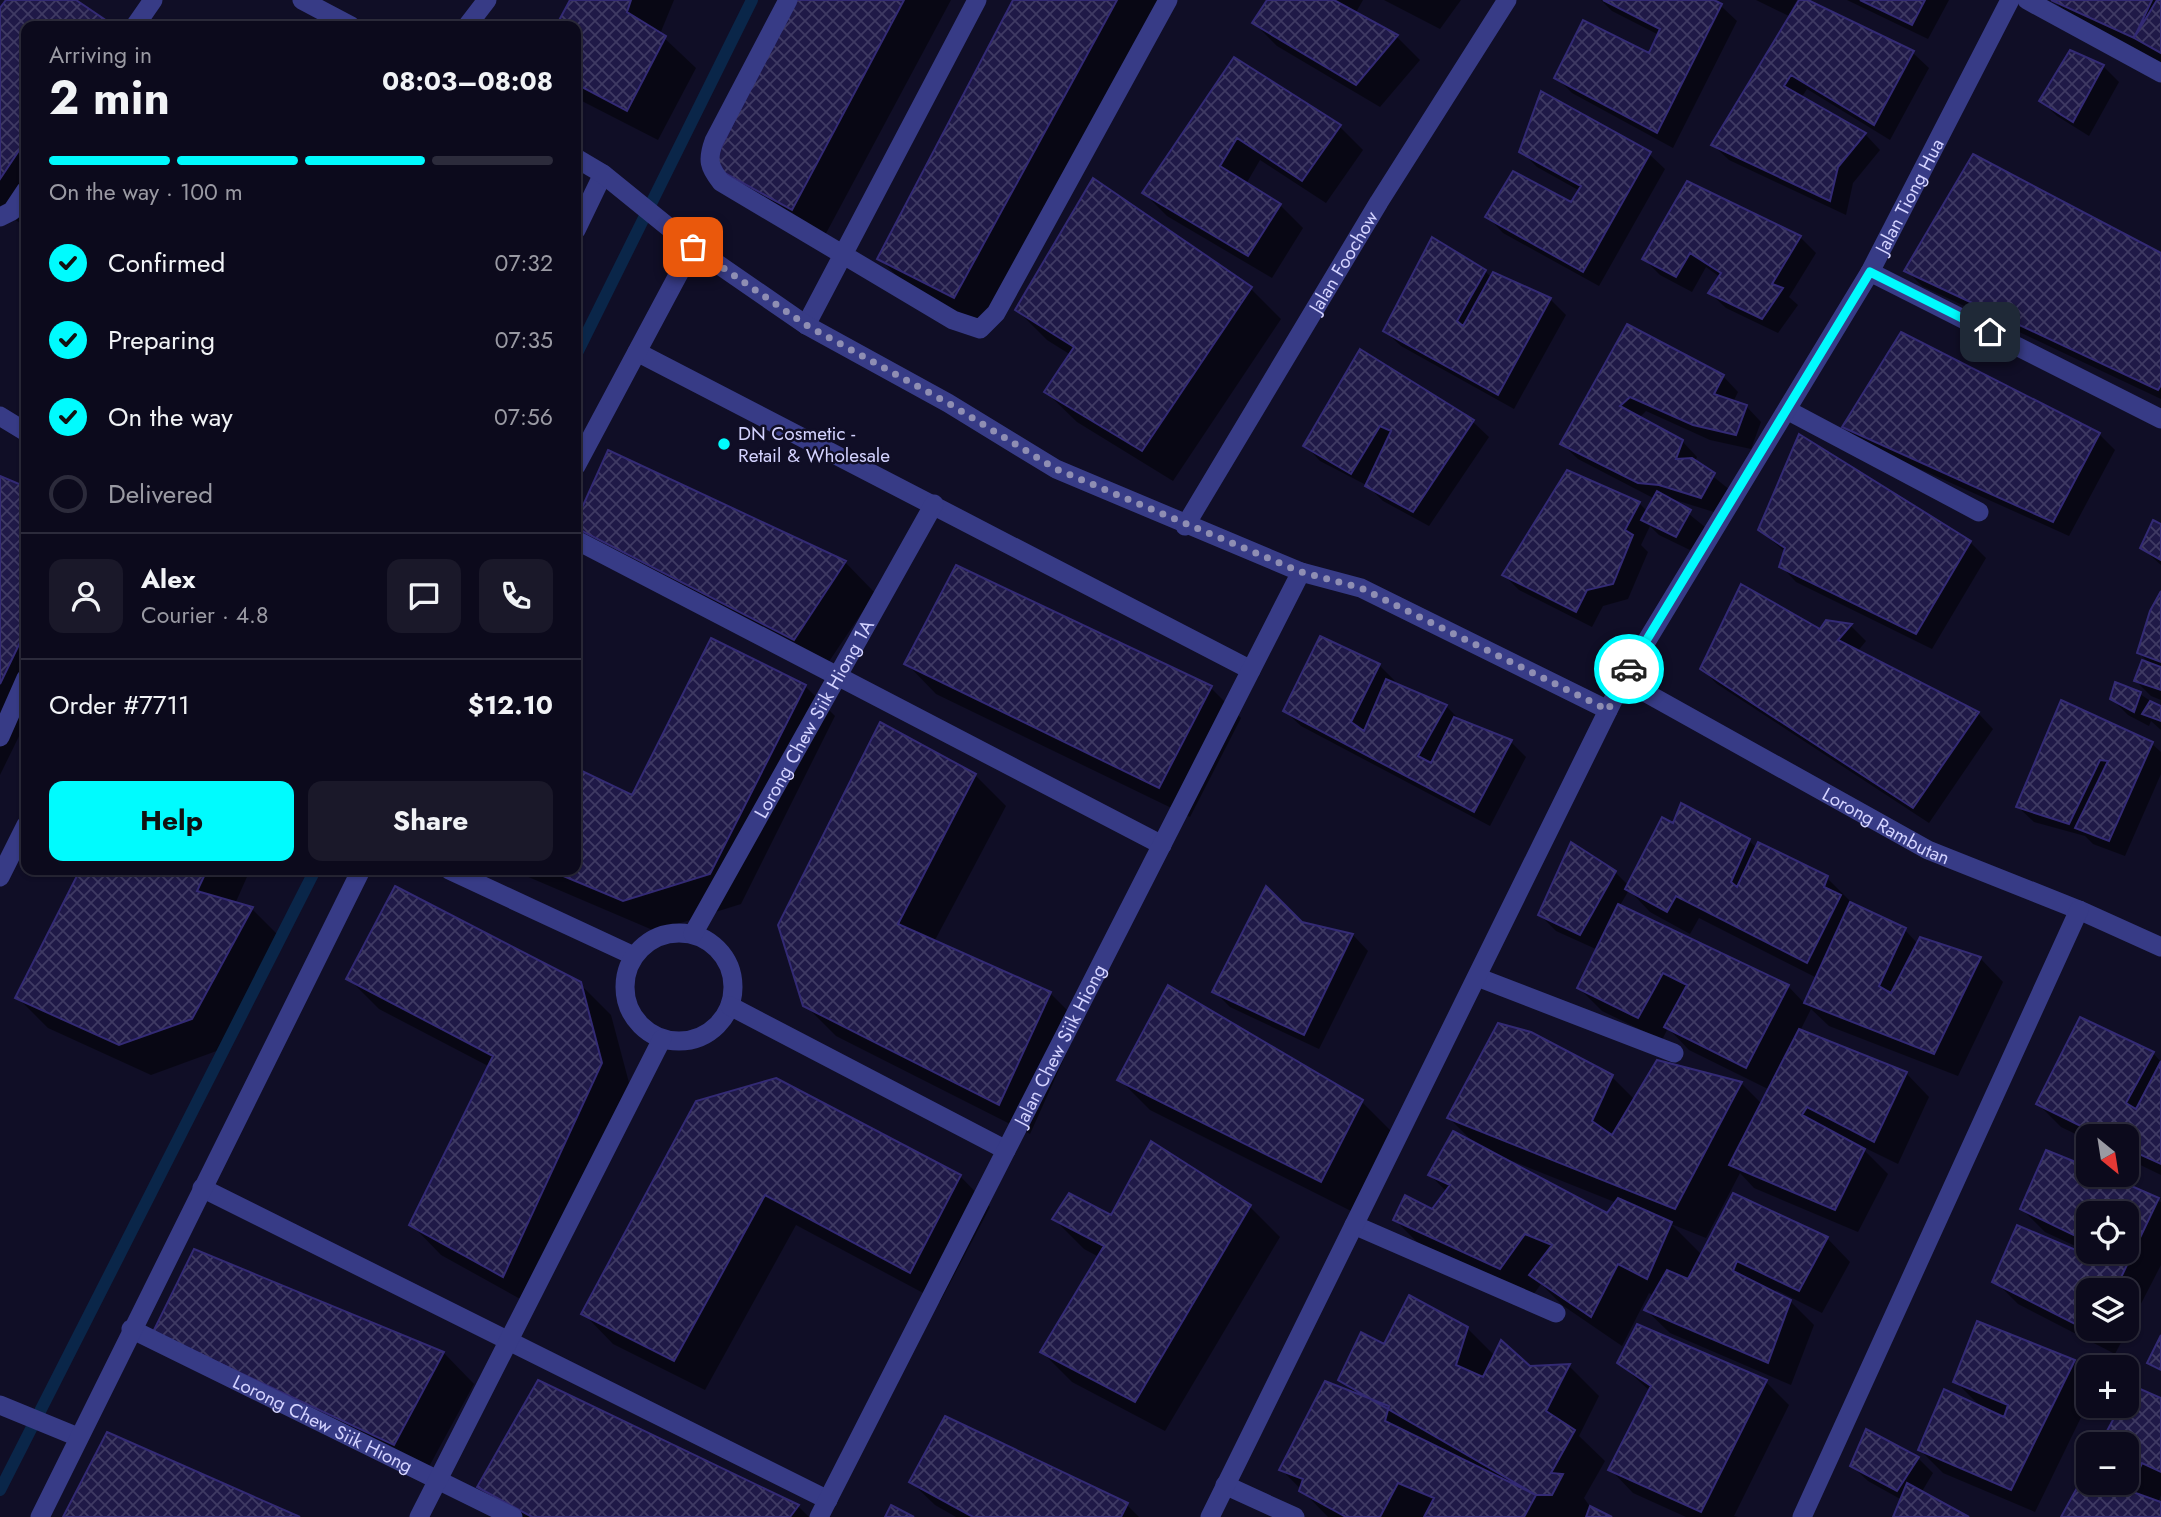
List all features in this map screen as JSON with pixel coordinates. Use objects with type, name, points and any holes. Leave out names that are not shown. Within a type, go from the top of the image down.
[{"type":"street","points":[[138,21],[153,0]]},
{"type":"street","points":[[302,0],[342,21]]},
{"type":"street","points":[[471,21],[487,0]]},
{"type":"street","points":[[788,0],[714,141],[709,154],[710,168],[721,182],[953,320],[980,329],[996,313],[1168,0]]},
{"type":"street","points":[[806,325],[977,0]]},
{"type":"street","name":"Jalan Foochow","points":[[1185,526],[1380,202],[1507,0]]},
{"type":"street","name":"Jalan Tiong Hua","points":[[1210,1517],[1623,680],[1870,272],[2010,0]]},
{"type":"street","points":[[2027,0],[2161,73]]},
{"type":"street","points":[[581,161],[608,178],[693,247],[806,325],[948,403],[1056,469],[1185,526],[1301,572],[1373,594],[1608,710]]},
{"type":"street","points":[[581,222],[608,178]]},
{"type":"street","points":[[0,217],[12,211],[21,198]]},
{"type":"street","points":[[581,457],[693,247]]},
{"type":"street","points":[[1870,272],[2161,419]]},
{"type":"street","points":[[637,352],[1251,670]]},
{"type":"street","points":[[1787,410],[1979,512]]},
{"type":"street","points":[[0,416],[21,429]]},
{"type":"street","name":"Lorong Chew Siik Hiong 1A","points":[[693,934],[934,504]]},
{"type":"street","points":[[581,543],[1162,845]]},
{"type":"street","name":"Jalan Chew Siik Hiong","points":[[824,1508],[1301,572]]},
{"type":"street","name":"Lorong Rambutan","points":[[1623,680],[1928,850],[2079,910],[2161,947]]},
{"type":"street","points":[[0,737],[21,689]]},
{"type":"street","points":[[0,877],[21,835]]},
{"type":"street","points":[[40,1517],[358,875]]},
{"type":"street","points":[[460,875],[634,956]]},
{"type":"street","points":[[1802,1517],[2079,910]]},
{"type":"street","points":[[676,932],[693,934],[710,941],[723,953],[732,970],[734,988],[730,1006],[722,1020],[695,1039],[662,1039],[635,1019],[628,1005],[625,980],[634,956],[645,944],[659,936],[676,932]]},
{"type":"street","points":[[1477,977],[1674,1053]]},
{"type":"street","points":[[730,1006],[1006,1150]]},
{"type":"street","points":[[419,1517],[662,1039]]},
{"type":"street","points":[[202,1188],[508,1341],[824,1508]]},
{"type":"street","points":[[1354,1225],[1556,1313]]},
{"type":"street","name":"Lorong Chew Siik Hiong","points":[[131,1329],[513,1517]]},
{"type":"street","points":[[0,1405],[78,1437]]},
{"type":"street","points":[[1226,1485],[1295,1517]]},
{"type":"building","points":[[6,0],[76,0],[107,21],[21,21],[21,148],[0,179],[0,8]]},
{"type":"building","points":[[570,0],[631,0],[627,12],[666,36],[627,111],[581,87],[581,21],[559,21]]},
{"type":"building","points":[[793,0],[904,0],[792,210],[712,166]]},
{"type":"building","points":[[1013,0],[1117,0],[954,298],[877,259]]},
{"type":"building","points":[[1267,0],[1334,0],[1398,35],[1356,85],[1252,23]]},
{"type":"building","points":[[1603,0],[1714,0],[1722,4],[1657,133],[1554,78],[1583,20],[1649,53],[1660,29]]},
{"type":"building","points":[[1799,0],[1808,0],[1914,51],[1874,125],[1791,75],[1784,86],[1866,133],[1838,167],[1830,201],[1711,145]]},
{"type":"building","points":[[1860,0],[1925,0],[1912,25]]},
{"type":"building","points":[[2051,0],[2152,0],[2134,38]]},
{"type":"building","points":[[2157,0],[2161,0],[2161,53],[2134,38]]},
{"type":"building","points":[[2070,50],[2104,65],[2073,122],[2039,101]]},
{"type":"building","points":[[1234,57],[1341,125],[1302,181],[1237,138],[1220,166],[1281,204],[1248,256],[1142,193]]},
{"type":"building","points":[[1541,91],[1651,152],[1583,272],[1485,217],[1513,171],[1571,202],[1581,186],[1519,152]]},
{"type":"building","points":[[1973,154],[2161,253],[2161,385],[2158,390],[1904,271]]},
{"type":"building","points":[[1093,178],[1252,287],[1142,451],[1044,392],[1074,347],[1015,310]]},
{"type":"building","points":[[1687,181],[1801,236],[1772,284],[1783,288],[1762,319],[1708,293],[1721,273],[1690,253],[1676,277],[1642,259]]},
{"type":"building","points":[[1432,237],[1486,270],[1457,321],[1463,326],[1493,272],[1551,298],[1498,395],[1383,331]]},
{"type":"building","points":[[1627,324],[1724,375],[1714,394],[1747,405],[1736,435],[1693,425],[1630,397],[1620,406],[1683,440],[1676,459],[1692,458],[1715,473],[1701,498],[1659,485],[1638,483],[1560,444]]},
{"type":"building","points":[[1901,332],[2100,433],[2053,522],[1842,427]]},
{"type":"building","points":[[1360,349],[1474,420],[1413,512],[1365,486],[1391,431],[1380,426],[1351,474],[1303,446]]},
{"type":"building","points":[[1799,434],[1971,541],[1916,634],[1779,567],[1785,548],[1758,530]]},
{"type":"building","points":[[608,450],[846,561],[794,640],[581,531],[581,510]]},
{"type":"building","points":[[1567,470],[1640,502],[1625,530],[1633,535],[1613,584],[1587,590],[1576,612],[1502,575]]},
{"type":"building","points":[[0,476],[21,485],[21,640],[0,684]]},
{"type":"building","points":[[1657,491],[1691,510],[1676,537],[1641,520]]},
{"type":"building","points":[[2153,520],[2161,524],[2161,560],[2140,548]]},
{"type":"building","points":[[956,565],[1212,686],[1159,788],[904,664]]},
{"type":"building","points":[[1741,584],[1820,629],[1826,620],[1852,624],[1838,640],[1979,712],[1913,808],[1700,669]]},
{"type":"building","points":[[2161,591],[2161,662],[2137,653],[2150,611]]},
{"type":"building","points":[[1320,636],[1380,664],[1351,722],[1364,731],[1386,679],[1447,705],[1418,756],[1431,763],[1454,717],[1512,740],[1474,812],[1283,711]]},
{"type":"building","points":[[711,638],[806,685],[710,874],[623,901],[561,875],[581,875],[581,770],[632,795]]},
{"type":"building","points":[[2142,660],[2161,667],[2161,690],[2134,681]]},
{"type":"building","points":[[2115,682],[2141,692],[2134,712],[2110,699]]},
{"type":"building","points":[[2061,700],[2153,742],[2109,841],[2075,828],[2108,761],[2100,760],[2069,824],[2016,807]]},
{"type":"building","points":[[2150,701],[2161,706],[2161,721],[2142,714]]},
{"type":"building","points":[[880,722],[976,774],[898,924],[1051,992],[999,1105],[803,1006],[778,925]]},
{"type":"building","points":[[1681,803],[1750,839],[1731,882],[1737,887],[1758,842],[1828,876],[1824,887],[1841,895],[1807,963],[1676,896],[1667,912],[1625,889],[1662,817],[1673,823]]},
{"type":"building","points":[[1571,842],[1616,871],[1580,935],[1538,915]]},
{"type":"building","points":[[77,875],[205,875],[197,891],[253,907],[192,1019],[119,1045],[15,998]]},
{"type":"building","points":[[395,886],[581,982],[602,1063],[503,1277],[409,1225],[493,1056],[346,979]]},
{"type":"building","points":[[1266,886],[1302,922],[1353,934],[1304,1035],[1212,992]]},
{"type":"building","points":[[1850,902],[1906,928],[1879,986],[1891,993],[1920,937],[1981,957],[1934,1054],[1804,1003]]},
{"type":"building","points":[[1618,904],[1789,985],[1746,1068],[1664,1027],[1687,985],[1663,973],[1638,1018],[1577,988]]},
{"type":"building","points":[[1168,985],[1363,1100],[1321,1182],[1117,1080]]},
{"type":"building","points":[[2080,1017],[2154,1052],[2126,1103],[2136,1109],[2161,1061],[2161,1164],[2139,1154],[2139,1124],[2077,1124],[2036,1104]]},
{"type":"building","points":[[1498,1023],[1531,1032],[1613,1075],[1592,1121],[1612,1135],[1657,1060],[1742,1082],[1675,1209],[1447,1118]]},
{"type":"building","points":[[1799,1029],[1907,1072],[1874,1142],[1807,1107],[1802,1115],[1865,1149],[1835,1210],[1729,1165]]},
{"type":"building","points":[[776,1078],[961,1175],[910,1273],[765,1195],[674,1361],[581,1314],[696,1101]]},
{"type":"building","points":[[1453,1131],[1607,1213],[1618,1198],[1672,1222],[1647,1279],[1618,1264],[1591,1317],[1529,1275],[1552,1245],[1525,1234],[1500,1269],[1393,1220],[1405,1195],[1432,1209],[1450,1185],[1428,1175]]},
{"type":"building","points":[[1151,1141],[1251,1205],[1135,1402],[1040,1352],[1104,1246],[1052,1219],[1069,1193],[1111,1215]]},
{"type":"building","points":[[2046,1150],[2076,1162],[2076,1187],[2134,1187],[2159,1198],[2139,1240],[2139,1201],[2076,1201],[2076,1236],[2020,1209]]},
{"type":"building","points":[[1733,1193],[1828,1237],[1799,1291],[1737,1261],[1733,1271],[1791,1300],[1768,1363],[1644,1310],[1667,1270],[1688,1279]]},
{"type":"building","points":[[2017,1225],[2076,1250],[2076,1264],[2127,1264],[2121,1278],[2076,1278],[2076,1324],[1992,1282]]},
{"type":"building","points":[[194,1249],[444,1352],[394,1445],[153,1332]]},
{"type":"building","points":[[1409,1295],[1468,1327],[1456,1365],[1483,1377],[1501,1340],[1530,1366],[1570,1364],[1546,1411],[1575,1430],[1551,1473],[1563,1474],[1552,1495],[1536,1495],[1338,1380],[1361,1332],[1384,1344]]},
{"type":"building","points":[[1977,1321],[2075,1360],[2011,1490],[1918,1450],[1944,1389],[2004,1417],[2008,1405],[1953,1382]]},
{"type":"building","points":[[1637,1324],[1767,1380],[1701,1512],[1608,1470],[1651,1386],[1617,1363]]},
{"type":"building","points":[[2161,1335],[2161,1370],[2147,1363]]},
{"type":"building","points":[[538,1380],[799,1505],[790,1517],[532,1517],[477,1487]]},
{"type":"building","points":[[1325,1381],[1389,1406],[1385,1421],[1536,1495],[1524,1517],[1424,1517],[1434,1498],[1398,1483],[1380,1517],[1346,1517],[1299,1491],[1303,1479],[1279,1470]]},
{"type":"building","points":[[2139,1388],[2161,1398],[2161,1472],[2142,1463],[2139,1470],[2139,1432],[2106,1432],[2114,1418],[2139,1418]]},
{"type":"building","points":[[945,1416],[1128,1503],[1121,1517],[973,1517],[909,1482]]},
{"type":"building","points":[[1866,1429],[1919,1457],[1897,1491],[1850,1466]]},
{"type":"building","points":[[107,1432],[300,1517],[63,1517]]},
{"type":"building","points":[[1907,1483],[1969,1517],[1893,1517]]},
{"type":"building","points":[[2076,1490],[2076,1495],[2139,1494],[2161,1502],[2161,1517],[2061,1517]]},
{"type":"building","points":[[891,1505],[914,1517],[885,1517]]},
{"type":"building","points":[[1590,1506],[1612,1517],[1586,1517]]},
{"type":"waterway","points":[[581,345],[752,0]]},
{"type":"waterway","points":[[0,1490],[312,875]]},
{"type":"way so far","points":[[693,247],[806,325],[948,403],[1056,469],[1185,526],[1301,572],[1361,588],[1608,710],[1629,669]]},
{"type":"place","name":"DN Cosmetic - Retail & Wholesale","points":[[724,444]]},
{"type":"route","points":[[1629,669],[1870,272],[1990,332]]}]
